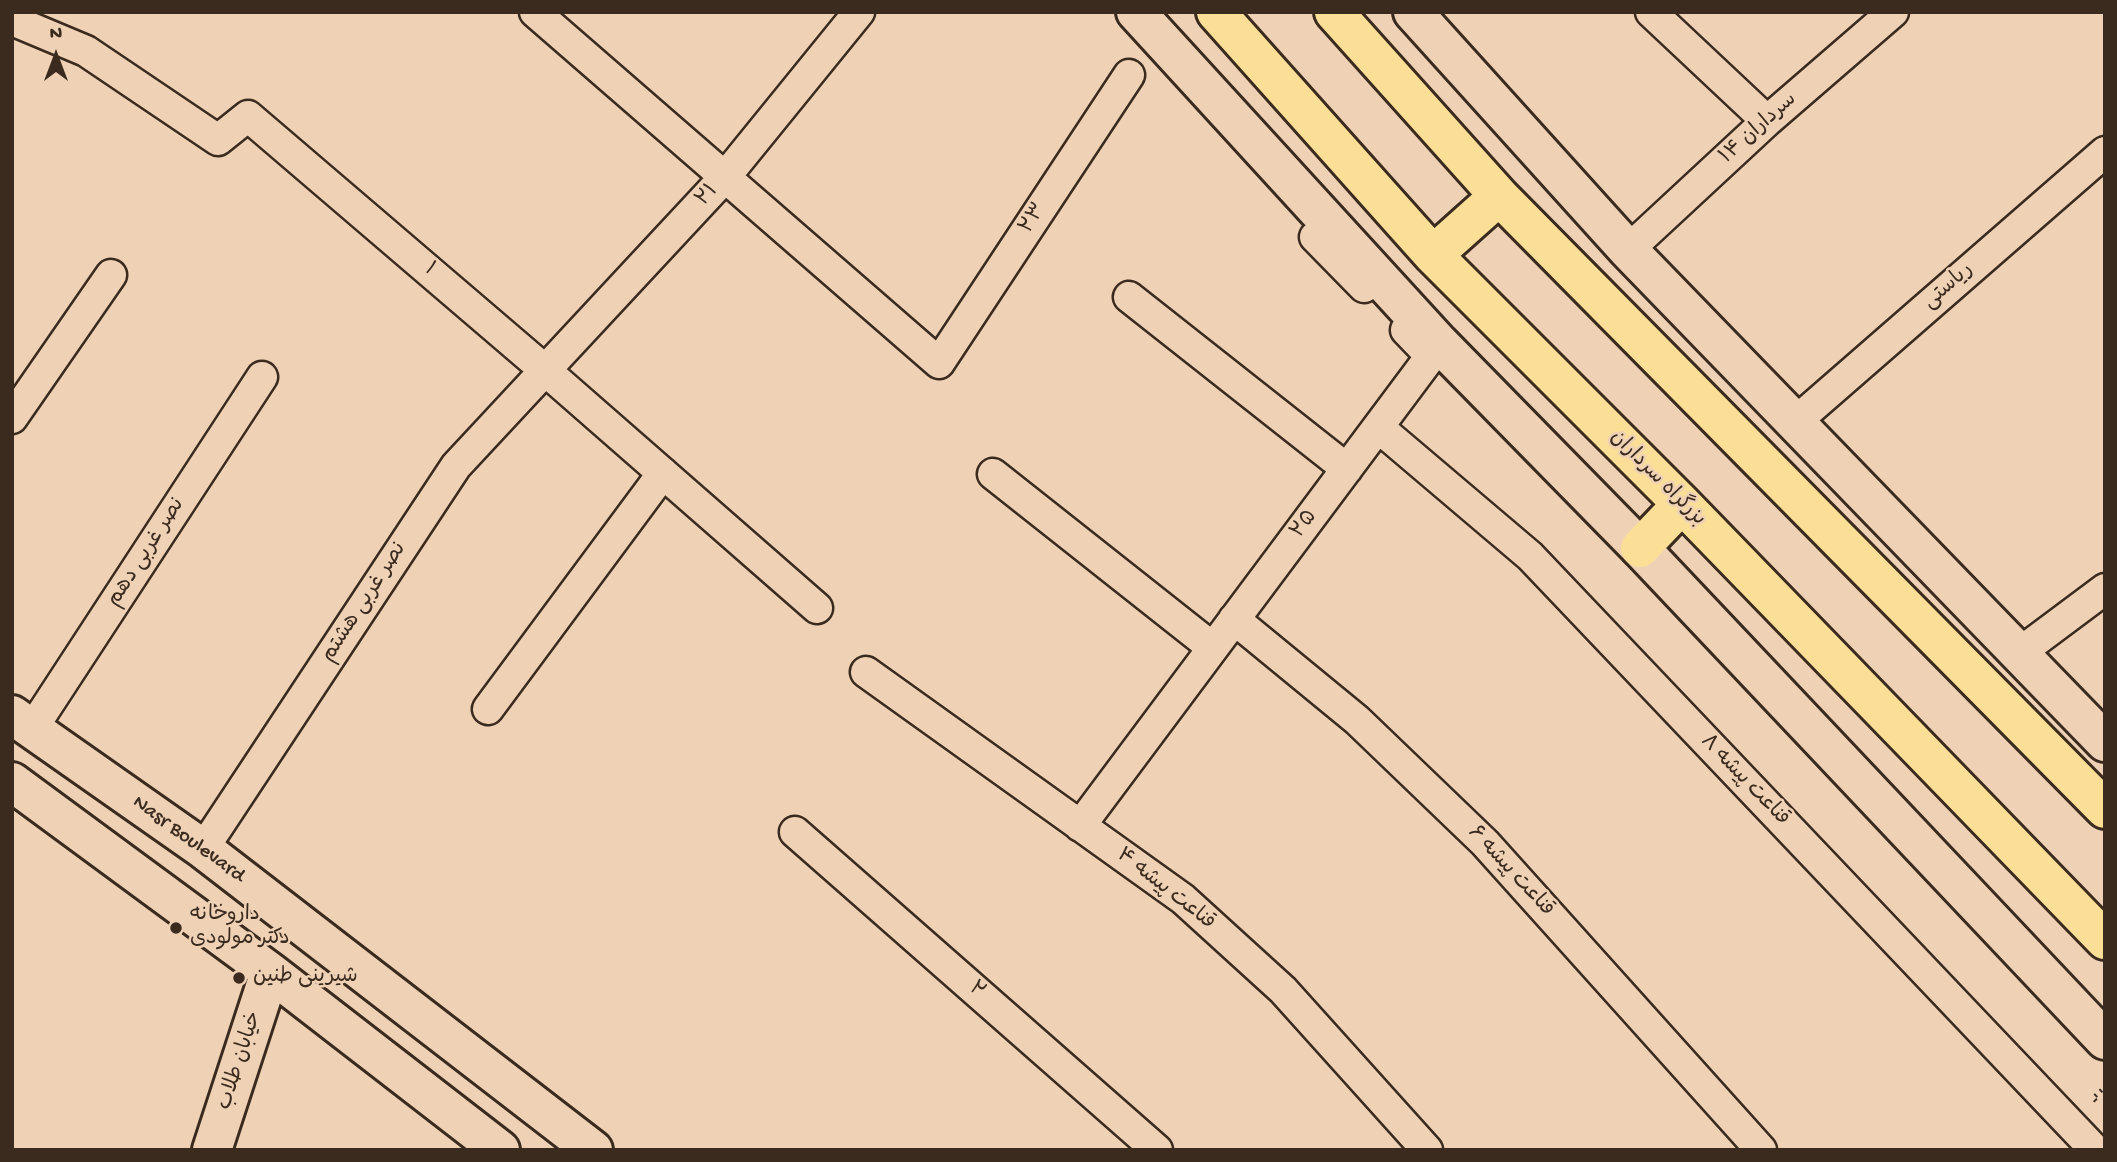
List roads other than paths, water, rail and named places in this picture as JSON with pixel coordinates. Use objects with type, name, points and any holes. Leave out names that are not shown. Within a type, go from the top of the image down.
[{"type":"highway","name":"بزرگراه سرداران","points":[[1216,12],[1433,255],[1682,504],[2105,940]]},
{"type":"highway","points":[[1334,12],[1499,196],[2105,809]]},
{"type":"highway","points":[[1433,255],[1499,196]]},
{"type":"highway","points":[[1640,548],[1682,504]]},
{"type":"main road","points":[[1136,12],[1439,343],[1640,548],[2105,1040]]},
{"type":"main road","points":[[1413,12],[1628,250],[2105,742]]},
{"type":"main road","name":"Nasr Boulevard","points":[[22,722],[203,849],[593,1150]]},
{"type":"main road","points":[[12,782],[270,972],[500,1150]]},
{"type":"main road","name":"خیابان طلاب","points":[[212,1150],[270,972]]},
{"type":"street","points":[[535,12],[725,177]]},
{"type":"street","name":"۲۱","points":[[546,371],[725,177],[859,12]]},
{"type":"street","points":[[1651,12],[1766,121]]},
{"type":"street","name":"۱۴ سرداران","points":[[1628,250],[1766,121],[1893,12]]},
{"type":"street","name":"۱","points":[[12,20],[86,51],[218,140],[248,116],[817,608]]},
{"type":"street","name":"۲۳","points":[[725,177],[939,363],[1129,75]]},
{"type":"street","name":"ریاستی","points":[[1794,423],[2105,152]]},
{"type":"street","name":"۲۵","points":[[1080,826],[1431,356],[1315,237]]},
{"type":"street","points":[[12,418],[111,275]]},
{"type":"street","points":[[1129,298],[1347,469]]},
{"type":"street","name":"نصر غربی هشتم","points":[[203,849],[456,466],[546,371]]},
{"type":"street","name":"نصر غربی دهم","points":[[22,722],[262,377]]},
{"type":"street","name":"قناعت پیشه ۸","points":[[1378,428],[1530,556],[2095,1150]]},
{"type":"street","points":[[488,709],[663,473]]},
{"type":"street","points":[[993,474],[1213,648]]},
{"type":"street","points":[[2018,654],[2105,589]]},
{"type":"street","name":"قناعت پیشه ۶","points":[[1234,619],[1357,720],[1485,843],[1761,1150]]},
{"type":"street","name":"قناعت پیشه ۴","points":[[866,672],[1183,900],[1283,990],[1427,1150]]},
{"type":"street","name":"۲","points":[[794,832],[1157,1150]]},
{"type":"place","name":"داروخانه دکتر مولودی","points":[[176,928]]},
{"type":"place","name":"شیرینی طنین","points":[[239,978]]}]
